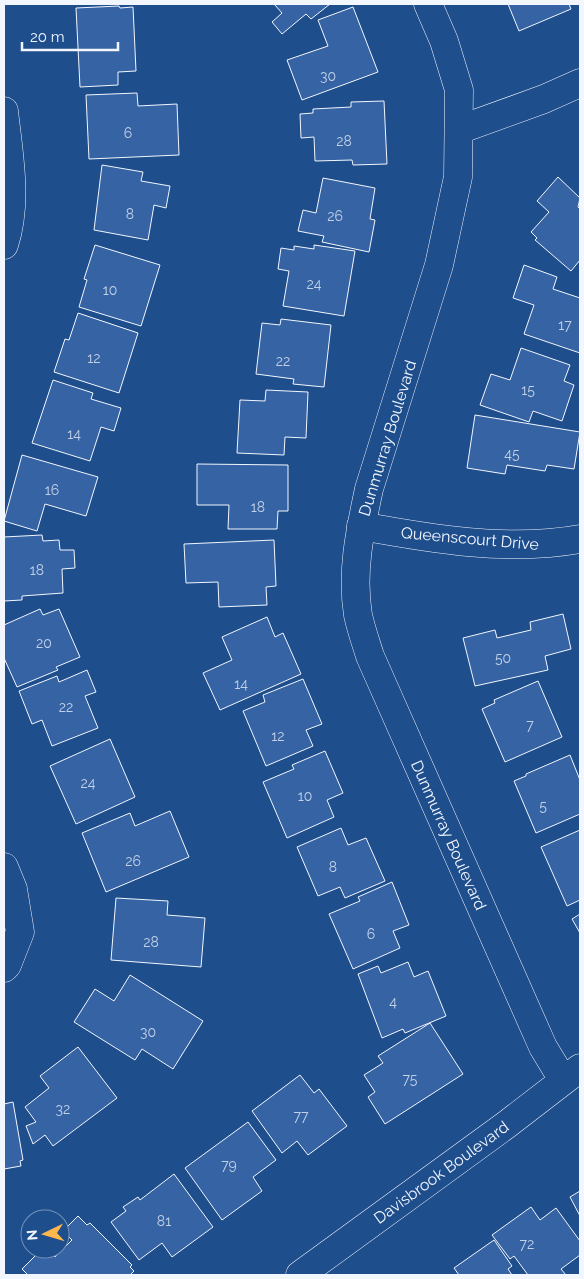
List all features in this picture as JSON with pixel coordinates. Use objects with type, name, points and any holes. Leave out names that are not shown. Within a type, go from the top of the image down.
[{"type":"street","name":"Dunmurray Boulevard","points":[[428,4],[444,41],[459,90],[461,129],[458,177],[448,233],[369,489],[361,526],[355,570],[358,616],[370,656],[543,1047],[572,1074]]},
{"type":"street","points":[[461,129],[544,99],[580,83]]},
{"type":"street","points":[[4,111],[12,184],[9,228],[4,246]]},
{"type":"street","name":"Queenscourt Drive","points":[[361,526],[443,539],[504,544],[553,544],[580,539]]},
{"type":"street","points":[[4,867],[13,889],[20,932],[8,965],[4,968]]},
{"type":"street","name":"Davisbrook Boulevard","points":[[300,1275],[506,1125],[572,1074]]},
{"type":"building","points":[[274,4],[330,4],[311,19],[306,14],[282,34],[272,22],[282,13]]},
{"type":"building","points":[[508,4],[569,4],[571,9],[519,31]]},
{"type":"building","points":[[119,6],[120,8],[133,7],[136,71],[118,72],[118,85],[80,87],[76,8]]},
{"type":"building","points":[[353,7],[378,72],[302,100],[287,60],[328,46],[318,20]]},
{"type":"building","points":[[137,93],[138,106],[177,104],[179,155],[89,159],[86,95]]},
{"type":"building","points":[[384,101],[387,164],[353,165],[352,160],[315,161],[314,137],[301,138],[300,114],[313,113],[313,109],[351,107],[351,102]]},
{"type":"building","points":[[102,165],[143,172],[141,181],[170,186],[166,208],[154,205],[148,240],[94,230]]},
{"type":"building","points":[[558,177],[580,198],[578,207],[580,209],[580,260],[571,271],[535,240],[537,238],[531,232],[549,212],[537,201]]},
{"type":"building","points":[[323,178],[375,188],[370,219],[375,220],[369,252],[322,242],[324,236],[298,231],[303,210],[316,213]]},
{"type":"building","points":[[95,245],[160,265],[141,326],[79,307],[87,280],[84,279]]},
{"type":"building","points":[[314,245],[355,251],[344,316],[283,306],[289,271],[278,269],[281,248],[294,250],[294,246],[314,249]]},
{"type":"building","points":[[524,265],[557,277],[553,289],[580,298],[580,353],[524,334],[534,305],[513,298]]},
{"type":"building","points":[[78,313],[138,333],[119,393],[54,372],[65,339],[69,340]]},
{"type":"building","points":[[281,319],[331,325],[324,387],[293,384],[294,379],[256,374],[262,323],[280,325]]},
{"type":"building","points":[[521,348],[570,365],[564,381],[574,385],[562,421],[533,411],[529,422],[480,405],[491,374],[510,380]]},
{"type":"building","points":[[53,380],[93,393],[91,399],[121,408],[114,431],[101,427],[90,461],[32,443]]},
{"type":"building","points":[[266,390],[308,392],[306,438],[285,437],[284,455],[237,453],[240,400],[265,401]]},
{"type":"building","points":[[475,415],[580,432],[574,469],[547,465],[545,471],[507,465],[505,474],[467,468]]},
{"type":"building","points":[[22,455],[98,477],[86,516],[45,504],[37,531],[4,521]]},
{"type":"building","points":[[197,464],[288,465],[288,511],[278,511],[277,529],[228,529],[229,505],[197,505]]},
{"type":"building","points":[[42,535],[43,541],[59,540],[60,550],[74,550],[75,568],[62,569],[63,593],[22,596],[22,600],[4,601],[4,537]]},
{"type":"building","points":[[274,540],[276,586],[266,587],[267,605],[219,607],[218,582],[186,583],[184,544]]},
{"type":"building","points":[[40,609],[43,615],[59,609],[80,657],[56,667],[58,670],[17,687],[4,658],[4,625]]},
{"type":"building","points":[[563,614],[571,649],[545,656],[548,670],[475,686],[463,638],[495,630],[497,638],[531,630],[530,622]]},
{"type":"building","points":[[267,617],[275,637],[283,633],[301,674],[220,710],[203,673],[232,660],[222,637]]},
{"type":"building","points":[[87,670],[96,692],[85,696],[98,728],[52,746],[42,720],[32,724],[19,691],[57,676],[59,682]]},
{"type":"building","points":[[303,679],[322,724],[306,730],[313,746],[266,766],[243,711],[265,702],[263,695]]},
{"type":"building","points":[[538,681],[562,737],[505,762],[482,709],[495,703],[494,700]]},
{"type":"building","points":[[110,739],[135,797],[76,824],[50,766]]},
{"type":"building","points":[[325,751],[343,793],[327,800],[334,817],[287,838],[263,782],[294,769],[292,765]]},
{"type":"building","points":[[570,755],[580,780],[580,814],[536,833],[514,781]]},
{"type":"building","points":[[170,811],[189,857],[106,892],[82,833],[130,813],[135,826]]},
{"type":"building","points":[[341,828],[348,845],[366,838],[385,881],[345,898],[340,887],[318,896],[297,847]]},
{"type":"building","points":[[580,830],[580,900],[567,906],[541,847]]},
{"type":"building","points":[[392,882],[409,925],[393,931],[400,948],[353,969],[329,914],[360,901],[358,897]]},
{"type":"building","points":[[116,898],[168,901],[167,915],[205,918],[201,967],[111,960]]},
{"type":"building","points":[[580,914],[580,933],[572,919]]},
{"type":"building","points":[[408,962],[414,977],[428,971],[446,1016],[405,1033],[403,1029],[382,1038],[358,974],[378,966],[381,973]]},
{"type":"building","points":[[130,975],[203,1021],[173,1069],[142,1049],[135,1060],[74,1022],[95,989],[114,1001]]},
{"type":"building","points":[[430,1023],[463,1074],[385,1124],[368,1097],[375,1092],[364,1075],[383,1063],[378,1056]]},
{"type":"building","points":[[78,1047],[117,1098],[53,1146],[45,1135],[33,1144],[26,1126],[36,1122],[25,1107],[49,1088],[40,1076]]},
{"type":"building","points":[[300,1075],[314,1093],[319,1089],[347,1126],[308,1155],[297,1141],[282,1153],[252,1111]]},
{"type":"building","points":[[13,1102],[23,1160],[20,1161],[21,1166],[4,1169],[4,1104]]},
{"type":"building","points":[[248,1122],[276,1160],[253,1177],[262,1191],[222,1220],[185,1168]]},
{"type":"building","points":[[174,1174],[213,1227],[172,1257],[162,1243],[139,1260],[111,1222],[126,1211],[123,1207],[138,1197],[140,1200]]},
{"type":"building","points":[[580,1191],[580,1216],[570,1197]]},
{"type":"building","points":[[531,1207],[540,1220],[556,1208],[580,1241],[580,1255],[561,1269],[566,1275],[528,1275],[514,1256],[510,1259],[492,1235]]},
{"type":"building","points":[[78,1216],[87,1225],[90,1223],[132,1265],[130,1267],[134,1271],[130,1275],[28,1275],[22,1269],[32,1259],[70,1259],[70,1242],[72,1240],[70,1238],[70,1224]]},
{"type":"building","points":[[494,1240],[512,1266],[508,1269],[512,1275],[459,1275],[454,1268]]}]
